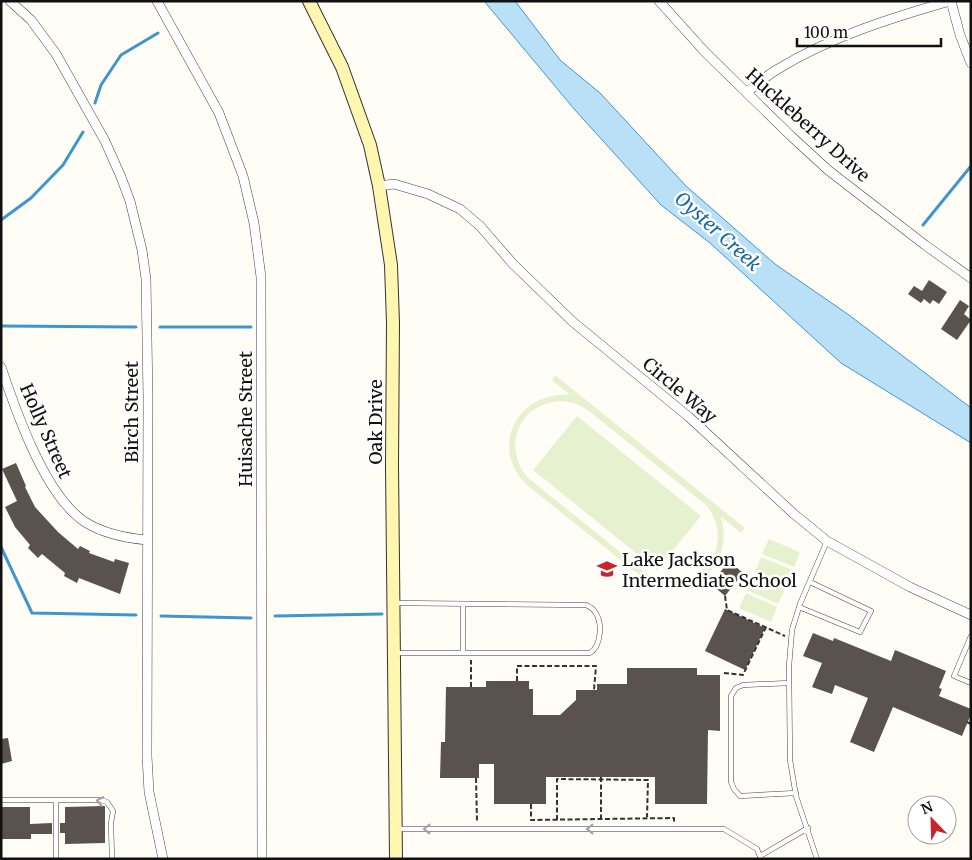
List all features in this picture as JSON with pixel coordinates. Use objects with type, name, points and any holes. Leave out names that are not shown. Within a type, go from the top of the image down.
[{"type":"street","name":"Birch Street","points":[[10,1],[30,20],[56,54],[105,141],[121,177],[137,225],[146,279],[149,783],[155,828],[163,859]]},
{"type":"street","name":"Huisache Street","points":[[157,1],[220,113],[242,176],[254,223],[258,250],[261,277],[262,859]]},
{"type":"street","name":"Oak Drive","points":[[308,1],[342,67],[370,145],[379,186],[391,264],[396,829],[394,855]]},
{"type":"street","name":"Huckleberry Drive","points":[[659,1],[705,52],[828,170],[971,278]]},
{"type":"street","points":[[747,92],[776,70],[806,54],[863,29],[950,1],[971,63]]},
{"type":"street","name":"Circle Way","points":[[379,186],[394,184],[428,194],[460,209],[480,226],[513,264],[567,316],[689,418],[794,514],[827,541],[910,587],[971,614]]},
{"type":"street","name":"Holly Street","points":[[1,366],[15,407],[46,477],[59,497],[84,521],[103,531],[122,537],[147,540]]},
{"type":"lane","points":[[816,859],[796,793],[790,760],[789,683],[791,639],[799,607],[827,541]]},
{"type":"lane","points":[[799,607],[860,632],[871,611],[810,582]]},
{"type":"lane","points":[[394,603],[586,605],[594,610],[599,619],[598,643],[590,653],[394,653]]},
{"type":"lane","points":[[463,604],[463,653]]},
{"type":"lane","points":[[971,636],[954,676],[971,683]]},
{"type":"lane","points":[[789,683],[743,686],[736,688],[731,696],[731,782],[740,796],[796,793]]},
{"type":"lane","points":[[1,800],[101,800],[107,802],[113,811],[111,823],[112,859]]},
{"type":"lane","points":[[56,800],[56,859]]},
{"type":"lane","points":[[396,829],[724,829],[757,849],[761,858],[808,828]]},
{"type":"path","points":[[725,596],[727,610],[791,639]]},
{"type":"path","points":[[724,673],[743,675],[766,627]]},
{"type":"path","points":[[470,653],[470,687]]},
{"type":"path","points":[[517,681],[517,666],[596,666],[594,690]]},
{"type":"path","points":[[476,778],[477,829]]},
{"type":"path","points":[[601,778],[601,829]]},
{"type":"path","points":[[557,820],[557,779],[601,778],[648,780],[646,818]]},
{"type":"path","points":[[531,804],[531,820],[674,818]]},
{"type":"green space","points":[[555,375],[745,528],[741,533],[721,517],[724,534],[722,550],[716,564],[706,575],[694,583],[680,587],[664,587],[647,581],[528,486],[516,471],[510,456],[509,440],[514,425],[522,412],[535,402],[551,396],[570,395],[552,380]],"holes":[[[563,401],[577,404],[589,411],[707,506],[715,522],[718,538],[715,553],[708,565],[697,575],[683,581],[667,581],[650,576],[527,477],[519,464],[516,451],[516,438],[526,417],[548,403]]]},
{"type":"green space","points":[[577,416],[701,516],[657,570],[533,470]]},
{"type":"green space","points":[[769,539],[800,552],[794,567],[762,554]]},
{"type":"green space","points":[[761,557],[793,570],[787,585],[755,572]]},
{"type":"green space","points":[[754,575],[785,589],[778,604],[747,590]]},
{"type":"green space","points":[[746,593],[777,607],[771,622],[739,608]]},
{"type":"water","name":"Oyster Creek","points":[[484,1],[515,1],[560,60],[600,93],[686,186],[775,264],[849,315],[971,408],[971,443],[841,363],[710,243],[661,205],[575,110]]},
{"type":"building","points":[[929,280],[947,292],[939,304],[933,300],[930,304],[924,299],[921,303],[908,294],[914,286],[922,291]]},
{"type":"building","points":[[960,300],[969,306],[964,314],[971,320],[957,340],[941,329]]},
{"type":"building","points":[[16,463],[35,507],[58,532],[78,549],[80,546],[90,551],[89,553],[114,562],[115,559],[129,563],[120,594],[79,578],[77,583],[64,576],[65,573],[42,554],[38,558],[28,548],[30,545],[15,527],[5,507],[17,501],[2,469]]},
{"type":"building","points":[[729,561],[743,573],[725,596],[711,584]]},
{"type":"building","points":[[725,609],[765,628],[745,670],[705,651]]},
{"type":"building","points":[[813,633],[833,641],[834,638],[891,661],[895,650],[946,671],[939,688],[942,689],[939,696],[971,709],[971,714],[962,736],[893,707],[874,752],[850,742],[868,698],[835,685],[832,694],[812,687],[822,663],[803,656]]},
{"type":"building","points":[[627,668],[697,668],[697,675],[720,675],[720,731],[708,730],[707,804],[655,804],[655,777],[546,777],[546,804],[494,804],[494,764],[479,764],[479,778],[440,778],[441,742],[445,742],[446,687],[486,687],[486,681],[529,681],[529,689],[533,689],[533,715],[560,715],[576,700],[576,690],[597,690],[597,684],[627,684]]},
{"type":"building","points":[[8,738],[12,761],[1,764],[1,739]]},
{"type":"building","points":[[105,806],[105,843],[65,844],[65,833],[60,833],[60,823],[65,823],[65,807]]},
{"type":"building","points":[[1,807],[30,807],[30,824],[52,823],[52,834],[31,834],[31,839],[1,839]]},
{"type":"waterway","points":[[95,103],[101,85],[121,55],[158,33]]},
{"type":"waterway","points":[[1,220],[31,198],[63,165],[83,132]]},
{"type":"waterway","points":[[923,225],[971,166]]},
{"type":"waterway","points":[[2,326],[136,327]]},
{"type":"waterway","points":[[160,327],[251,327]]},
{"type":"waterway","points":[[1,547],[32,613],[136,615]]},
{"type":"waterway","points":[[275,616],[382,614]]},
{"type":"waterway","points":[[161,616],[251,618]]},
{"type":"place","name":"Lake Jackson Intermediate School","points":[[607,569]]}]
